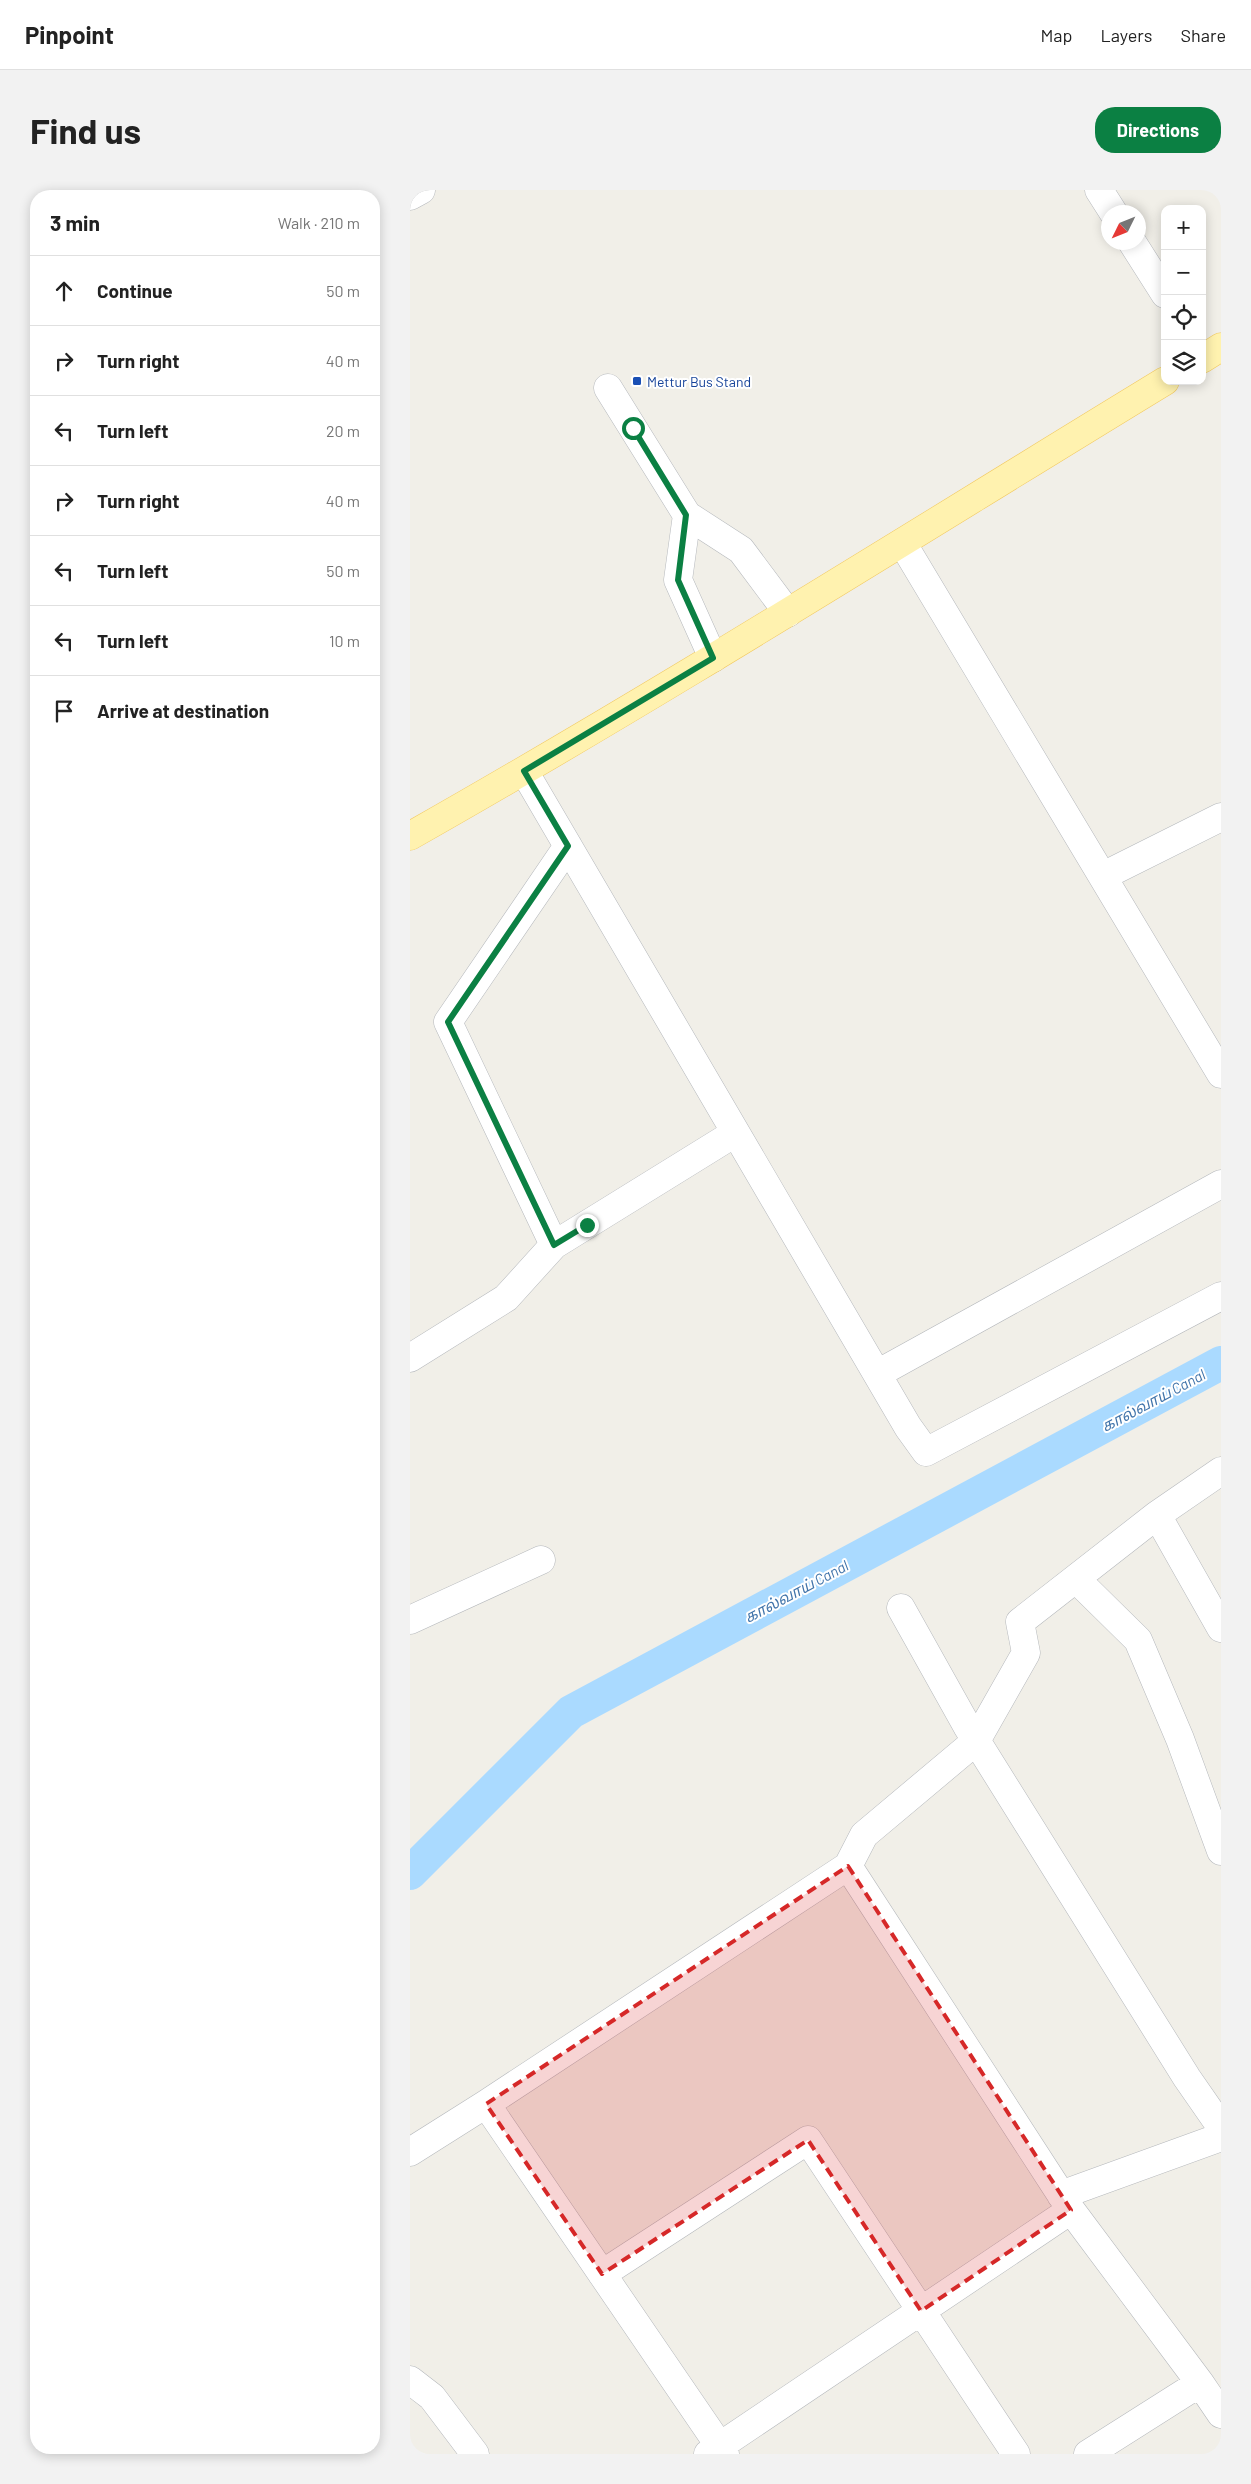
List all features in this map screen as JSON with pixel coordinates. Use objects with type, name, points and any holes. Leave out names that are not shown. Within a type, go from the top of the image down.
[{"type":"main road","points":[[410,836],[524,771],[903,544],[1161,383]]},
{"type":"street","points":[[410,196],[421,190]]},
{"type":"street","points":[[1099,190],[1109,205]]},
{"type":"street","points":[[1137,250],[1161,288]]},
{"type":"street","points":[[608,388],[686,515],[741,550],[788,613]]},
{"type":"street","points":[[686,515],[678,580],[713,658]]},
{"type":"street","points":[[903,544],[1221,1074]]},
{"type":"street","points":[[524,771],[908,1427],[926,1452],[1221,1296]]},
{"type":"street","points":[[1102,876],[1221,817]]},
{"type":"street","points":[[554,1245],[448,1022],[568,846]]},
{"type":"street","points":[[410,1358],[506,1298],[554,1245],[736,1133]]},
{"type":"street","points":[[877,1374],[1221,1184]]},
{"type":"street","points":[[410,2152],[848,1866],[864,1835],[976,1741],[1026,1653],[1020,1622],[1157,1515],[1221,1471]]},
{"type":"street","points":[[1157,1515],[1221,1628]]},
{"type":"street","points":[[410,1620],[541,1560]]},
{"type":"street","points":[[1076,1579],[1138,1640],[1180,1739],[1221,1851]]},
{"type":"street","points":[[901,1608],[976,1741],[1187,2078],[1221,2127]]},
{"type":"street","points":[[848,1866],[1066,2203],[1221,2414]]},
{"type":"street","points":[[486,2104],[602,2274],[718,2451],[921,2311],[1066,2203],[1221,2137]]},
{"type":"street","points":[[602,2274],[808,2140],[1016,2454]]},
{"type":"street","points":[[410,2380],[432,2397],[475,2454]]},
{"type":"street","points":[[1088,2454],[1200,2383]]},
{"type":"highlighted area","points":[[848,1866],[1071,2210],[921,2311],[808,2140],[602,2274],[486,2104]]},
{"type":"waterway","name":"கால்வாய் Canal","points":[[410,1873],[571,1712],[1221,1363]]},
{"type":"place","name":"Mettur Bus Stand","points":[[637,381]]},
{"type":"route","points":[[587,1225],[554,1245],[448,1022],[568,846],[524,771],[713,658],[678,580],[686,515],[633,428]]}]
